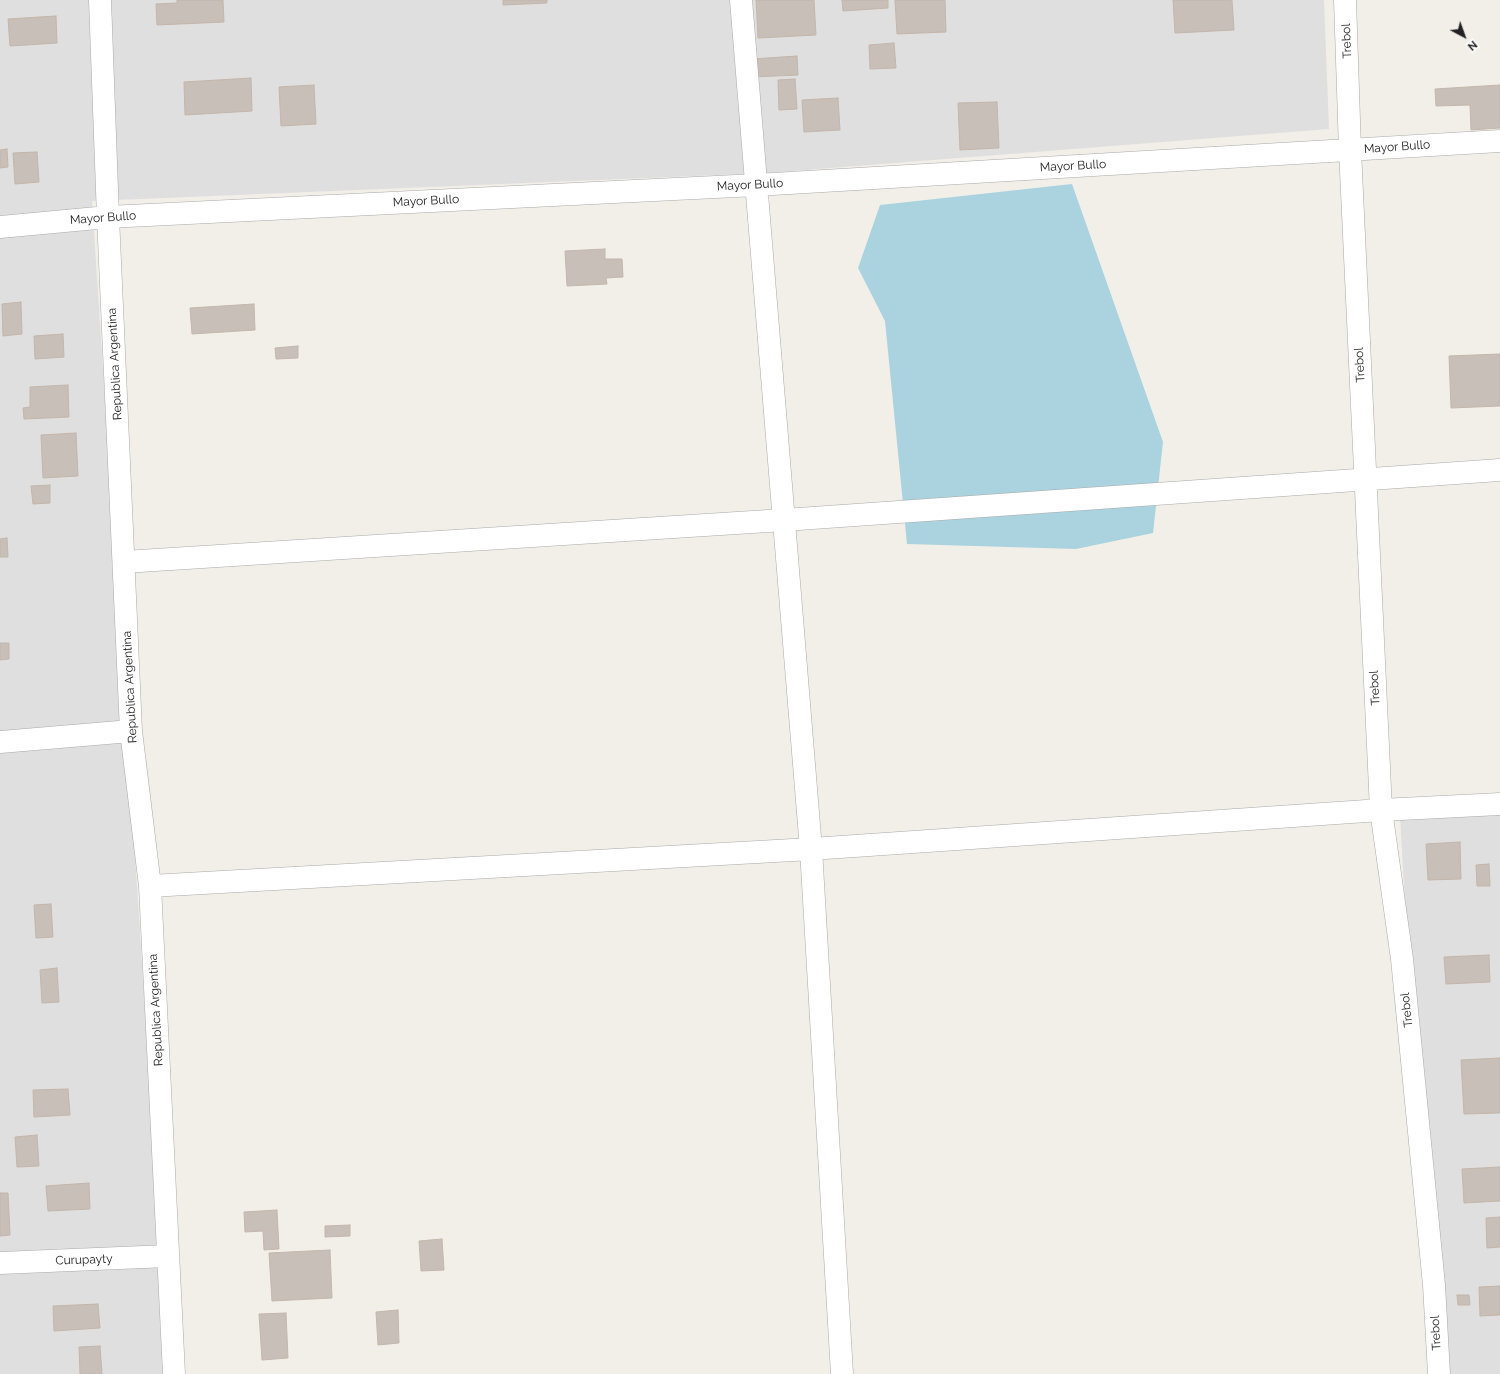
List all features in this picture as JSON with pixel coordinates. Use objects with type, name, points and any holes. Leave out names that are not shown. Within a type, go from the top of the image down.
[{"type":"street","name":"Republica Argentina","points":[[100,0],[108,217],[131,731],[150,886],[174,1374]]},
{"type":"street","points":[[741,0],[811,849],[842,1374]]},
{"type":"street","name":"Trebol","points":[[1345,0],[1350,150],[1381,810],[1402,959],[1434,1284],[1439,1374]]},
{"type":"street","name":"Mayor Bullo","points":[[0,227],[108,217],[756,185],[1500,141]]},
{"type":"street","points":[[124,562],[784,520],[1500,470]]},
{"type":"street","points":[[0,742],[131,731]]},
{"type":"street","points":[[150,886],[811,849],[1381,810],[1500,804]]},
{"type":"street","name":"Curupayty","points":[[0,1263],[168,1256]]},
{"type":"shaded area","points":[[0,0],[1324,0],[1329,129],[767,173],[92,201],[169,1374],[0,1374]]},
{"type":"shaded area","points":[[1500,813],[1500,1374],[1432,1374],[1400,816]]},
{"type":"water","points":[[1072,184],[1163,442],[1153,533],[1076,549],[907,544],[885,321],[858,268],[880,205]]},
{"type":"building","points":[[177,0],[223,0],[224,22],[157,25],[156,4],[177,3]]},
{"type":"building","points":[[503,0],[547,0],[547,3],[503,5]]},
{"type":"building","points":[[756,0],[814,0],[816,35],[758,38]]},
{"type":"building","points":[[842,0],[888,0],[888,8],[843,11]]},
{"type":"building","points":[[895,0],[945,0],[946,32],[897,34]]},
{"type":"building","points":[[1173,0],[1232,0],[1234,30],[1175,33]]},
{"type":"building","points":[[56,16],[57,43],[10,46],[8,19]]},
{"type":"building","points":[[894,43],[896,68],[870,69],[869,45]]},
{"type":"building","points":[[797,56],[798,75],[753,77],[752,59]]},
{"type":"building","points":[[251,78],[252,111],[185,115],[184,82]]},
{"type":"building","points":[[795,79],[797,109],[779,110],[778,80]]},
{"type":"building","points":[[314,85],[316,124],[281,126],[279,87]]},
{"type":"building","points":[[1500,85],[1500,128],[1471,130],[1470,105],[1436,106],[1435,89]]},
{"type":"building","points":[[838,98],[840,130],[804,132],[802,100]]},
{"type":"building","points":[[997,102],[999,148],[960,150],[958,103]]},
{"type":"building","points":[[7,149],[8,167],[0,168],[0,150]]},
{"type":"building","points":[[37,152],[39,182],[15,184],[13,153]]},
{"type":"building","points":[[605,249],[605,259],[622,259],[623,277],[606,278],[607,284],[567,286],[565,251]]},
{"type":"building","points":[[21,302],[22,334],[3,336],[2,304]]},
{"type":"building","points":[[254,304],[255,330],[192,334],[190,308]]},
{"type":"building","points":[[63,334],[64,357],[35,359],[34,336]]},
{"type":"building","points":[[298,346],[298,358],[276,359],[275,348]]},
{"type":"building","points":[[1500,354],[1500,406],[1451,408],[1449,356]]},
{"type":"building","points":[[68,385],[69,417],[24,419],[23,408],[30,407],[30,387]]},
{"type":"building","points":[[76,433],[78,476],[43,478],[41,435]]},
{"type":"building","points":[[50,485],[50,503],[33,504],[31,486]]},
{"type":"building","points":[[7,538],[8,557],[0,557],[0,539]]},
{"type":"building","points":[[0,643],[9,643],[9,659],[0,660]]},
{"type":"building","points":[[1460,842],[1461,879],[1428,880],[1426,844]]},
{"type":"building","points":[[1489,864],[1490,886],[1477,886],[1476,865]]},
{"type":"building","points":[[51,904],[53,937],[36,938],[34,905]]},
{"type":"building","points":[[1489,955],[1490,982],[1446,984],[1444,957]]},
{"type":"building","points":[[57,968],[59,1002],[42,1003],[40,970]]},
{"type":"building","points":[[1500,1058],[1500,1113],[1464,1114],[1461,1060]]},
{"type":"building","points":[[68,1089],[70,1115],[34,1117],[33,1090]]},
{"type":"building","points":[[37,1135],[39,1166],[17,1167],[15,1137]]},
{"type":"building","points":[[1500,1167],[1500,1201],[1464,1203],[1462,1169]]},
{"type":"building","points":[[89,1183],[90,1209],[48,1211],[46,1186]]},
{"type":"building","points":[[0,1193],[8,1193],[10,1235],[0,1236]]},
{"type":"building","points":[[277,1210],[279,1249],[264,1250],[263,1231],[245,1232],[244,1212]]},
{"type":"building","points":[[1500,1217],[1500,1247],[1487,1248],[1486,1218]]},
{"type":"building","points":[[350,1225],[350,1236],[325,1237],[325,1226]]},
{"type":"building","points":[[442,1239],[444,1270],[421,1271],[419,1241]]},
{"type":"building","points":[[330,1250],[332,1298],[272,1301],[269,1253]]},
{"type":"building","points":[[1500,1286],[1500,1315],[1480,1316],[1479,1287]]},
{"type":"building","points":[[1457,1295],[1469,1295],[1470,1305],[1458,1305]]},
{"type":"building","points":[[98,1304],[100,1328],[54,1331],[53,1306]]},
{"type":"building","points":[[398,1310],[399,1343],[378,1345],[376,1312]]},
{"type":"building","points":[[286,1313],[288,1358],[262,1360],[259,1314]]},
{"type":"building","points":[[100,1346],[102,1374],[80,1374],[79,1347]]}]
